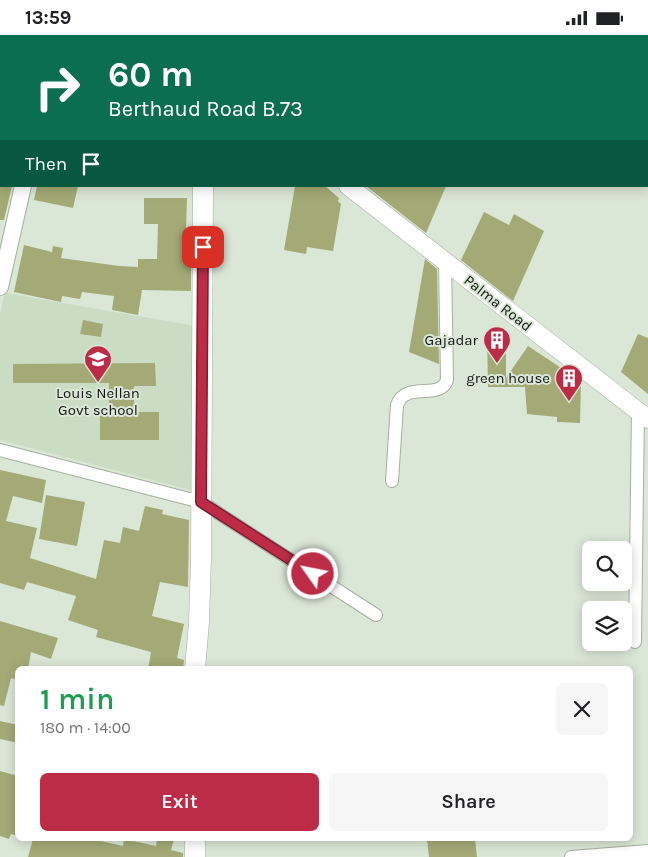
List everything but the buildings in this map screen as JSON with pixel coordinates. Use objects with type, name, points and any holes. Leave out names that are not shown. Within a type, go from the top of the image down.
[{"type":"main road","points":[[195,666],[200,613],[203,187]]},
{"type":"main road","name":"Palma Road","points":[[349,187],[643,414]]},
{"type":"main road","points":[[195,841],[195,857]]},
{"type":"street","points":[[0,287],[23,187]]},
{"type":"street","points":[[392,481],[399,399],[408,393],[442,388],[447,380],[445,262]]},
{"type":"street","points":[[635,642],[643,414]]},
{"type":"street","points":[[0,449],[201,502],[376,615]]},
{"type":"street","points":[[571,857],[648,851]]},
{"type":"shaded area","name":"Louis Nellan Govt school","points":[[5,293],[196,326],[194,491],[0,440],[0,314]]},
{"type":"place","name":"Gajadar","points":[[497,364]]},
{"type":"place","name":"Louis Nellan Govt school","points":[[98,383]]},
{"type":"place","name":"green house","points":[[569,402]]},
{"type":"route","points":[[203,247],[201,502],[313,574]]}]
